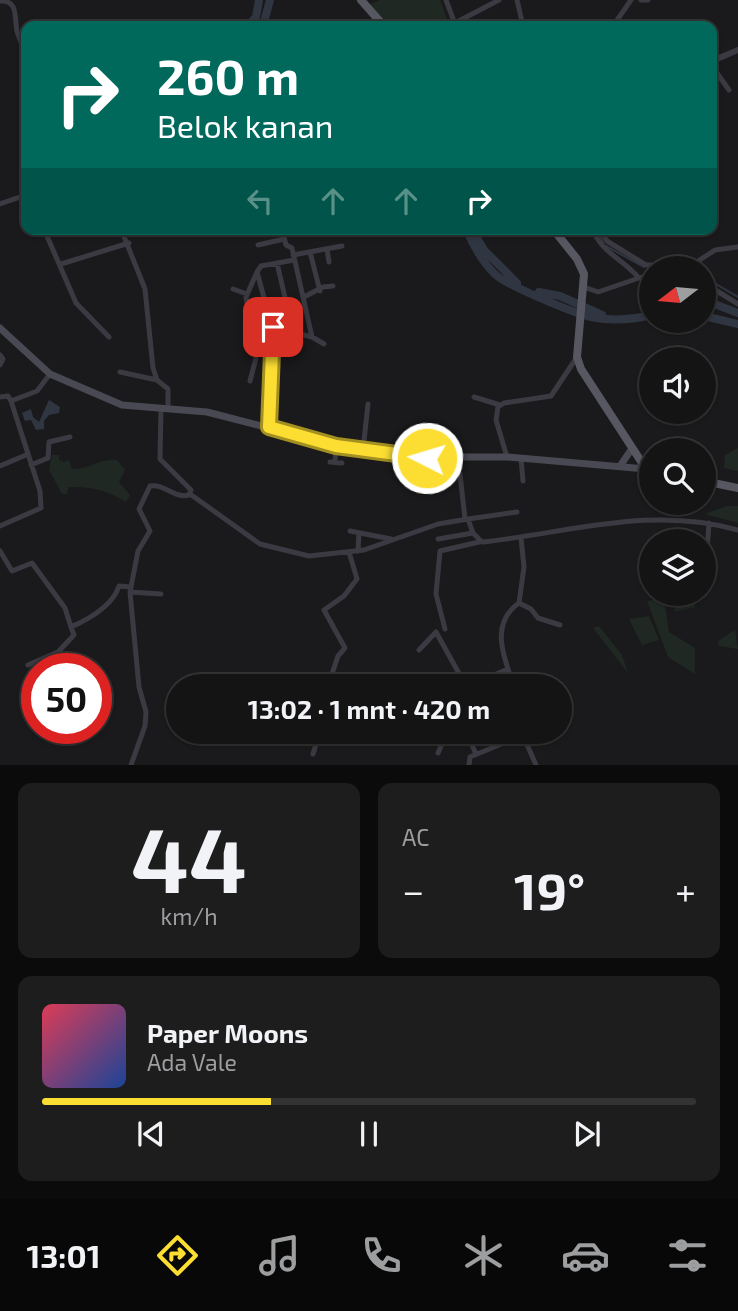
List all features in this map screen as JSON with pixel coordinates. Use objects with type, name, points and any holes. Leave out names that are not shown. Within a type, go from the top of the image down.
[{"type":"main road","points":[[364,1],[380,21]]},
{"type":"main road","points":[[558,235],[582,266],[584,290],[574,361],[639,459]]},
{"type":"main road","points":[[0,328],[50,374],[116,404],[207,412],[336,446],[412,457],[507,457],[639,469]]},
{"type":"main road","points":[[620,466],[631,450]]},
{"type":"main road","points":[[716,483],[738,488]]},
{"type":"street","points":[[446,0],[451,21]]},
{"type":"street","points":[[460,21],[499,0]]},
{"type":"street","points":[[517,0],[522,21]]},
{"type":"street","points":[[641,0],[648,0]]},
{"type":"street","points":[[0,1],[8,1],[14,6],[21,32]]},
{"type":"street","points":[[616,21],[627,1]]},
{"type":"street","points":[[717,61],[738,50]]},
{"type":"street","points":[[717,72],[729,90]]},
{"type":"street","points":[[0,205],[21,196]]},
{"type":"street","points":[[47,235],[76,303],[109,337]]},
{"type":"street","points":[[124,235],[145,289],[153,368],[157,380],[169,391],[164,408],[160,459],[166,468],[190,486],[190,494]]},
{"type":"street","points":[[283,235],[294,258],[312,337]]},
{"type":"street","points":[[584,290],[598,292],[639,278],[631,268],[607,253],[596,235]]},
{"type":"street","points":[[603,235],[607,242],[639,261]]},
{"type":"street","points":[[258,245],[284,239]]},
{"type":"street","points":[[61,264],[129,243]]},
{"type":"street","points":[[250,381],[256,358],[247,294],[261,266],[342,246]]},
{"type":"street","points":[[706,256],[715,250],[738,247]]},
{"type":"street","points":[[327,249],[329,262]]},
{"type":"street","points":[[310,253],[320,291]]},
{"type":"street","points":[[277,263],[292,332]]},
{"type":"street","points":[[257,272],[273,327],[269,427]]},
{"type":"street","points":[[304,297],[333,286]]},
{"type":"street","points":[[233,289],[247,294]]},
{"type":"street","points":[[716,290],[738,304]]},
{"type":"street","points":[[271,318],[289,315]]},
{"type":"street","points":[[273,327],[312,337],[324,344]]},
{"type":"street","points":[[274,349],[283,330]]},
{"type":"street","points":[[0,355],[4,359],[0,365]]},
{"type":"street","points":[[256,358],[273,360]]},
{"type":"street","points":[[474,397],[500,405],[548,398],[574,361]]},
{"type":"street","points":[[120,372],[157,380]]},
{"type":"street","points":[[10,401],[37,391],[50,374]]},
{"type":"street","points":[[0,397],[8,396],[10,401],[40,491],[41,508],[0,526]]},
{"type":"street","points":[[363,450],[368,404]]},
{"type":"street","points":[[500,405],[495,414],[507,457]]},
{"type":"street","points":[[31,466],[48,458],[49,442],[70,437]]},
{"type":"street","points":[[336,446],[336,462]]},
{"type":"street","points":[[0,466],[26,455]]},
{"type":"street","points":[[458,456],[467,519],[479,542]]},
{"type":"street","points":[[521,458],[523,481]]},
{"type":"street","points":[[131,765],[146,712],[139,687],[131,589],[138,551],[149,531],[139,512],[147,489],[156,485],[181,496],[190,494],[263,545],[309,556],[358,551],[438,524],[517,512]]},
{"type":"street","points":[[445,629],[436,594],[439,551],[596,523],[657,518],[709,523],[738,530]]},
{"type":"street","points":[[709,523],[709,529]]},
{"type":"street","points":[[351,531],[392,540]]},
{"type":"street","points":[[358,551],[359,533]]},
{"type":"street","points":[[438,539],[473,533]]},
{"type":"street","points":[[510,674],[500,634],[509,612],[519,603],[524,567],[521,538]]},
{"type":"street","points":[[0,551],[12,571],[32,564],[65,608],[74,635],[54,653]]},
{"type":"street","points":[[331,674],[345,648],[324,610],[346,594],[357,579],[349,552]]},
{"type":"street","points":[[71,627],[99,611],[116,594],[119,586],[161,594]]},
{"type":"street","points":[[519,603],[531,609],[538,618],[560,625]]},
{"type":"street","points":[[419,650],[436,632],[460,674]]},
{"type":"street","points":[[496,674],[508,669]]},
{"type":"street","points":[[313,754],[316,744]]},
{"type":"street","points":[[438,753],[442,744]]},
{"type":"street","points":[[471,744],[476,754]]},
{"type":"street","points":[[469,765],[470,757],[498,744]]},
{"type":"street","points":[[527,744],[536,765]]},
{"type":"shaded area","points":[[380,0],[440,0],[448,21],[380,21],[366,6]]},
{"type":"shaded area","points":[[738,448],[738,471],[724,468],[725,455]]},
{"type":"shaded area","points":[[52,455],[59,455],[59,460],[64,462],[69,460],[72,469],[117,460],[125,470],[119,482],[130,495],[126,502],[106,492],[85,488],[69,487],[67,494],[62,494],[49,470]]},
{"type":"shaded area","points":[[738,506],[738,523],[709,515],[716,515],[716,510]]},
{"type":"shaded area","points":[[649,606],[665,606],[669,632],[695,648],[695,674],[668,657]]},
{"type":"shaded area","points":[[675,606],[695,606],[695,607],[674,612]]},
{"type":"shaded area","points":[[649,616],[659,640],[642,645],[629,619]]},
{"type":"shaded area","points":[[599,626],[622,655],[628,673],[593,628]]},
{"type":"shaded area","points":[[735,630],[738,649],[719,646],[718,641]]},
{"type":"water","points":[[49,400],[60,407],[59,413],[49,415],[44,421],[44,429],[36,430],[31,420],[25,421],[22,413],[31,409],[33,417],[39,422]]},
{"type":"waterway","points":[[252,21],[256,17],[259,0]]},
{"type":"waterway","points":[[264,21],[270,0]]},
{"type":"waterway","points":[[469,235],[491,270],[502,280],[526,292],[591,317],[639,317]]},
{"type":"waterway","points":[[475,235],[484,250],[517,283]]},
{"type":"waterway","points":[[600,235],[603,242]]},
{"type":"waterway","points":[[606,246],[639,264]]},
{"type":"waterway","points":[[716,284],[738,297]]},
{"type":"waterway","points":[[539,292],[560,296],[602,315]]},
{"type":"waterway","points":[[716,305],[738,313]]},
{"type":"waterway","points":[[716,319],[738,324]]},
{"type":"route","points":[[273,327],[269,427],[336,446],[427,458]]}]
